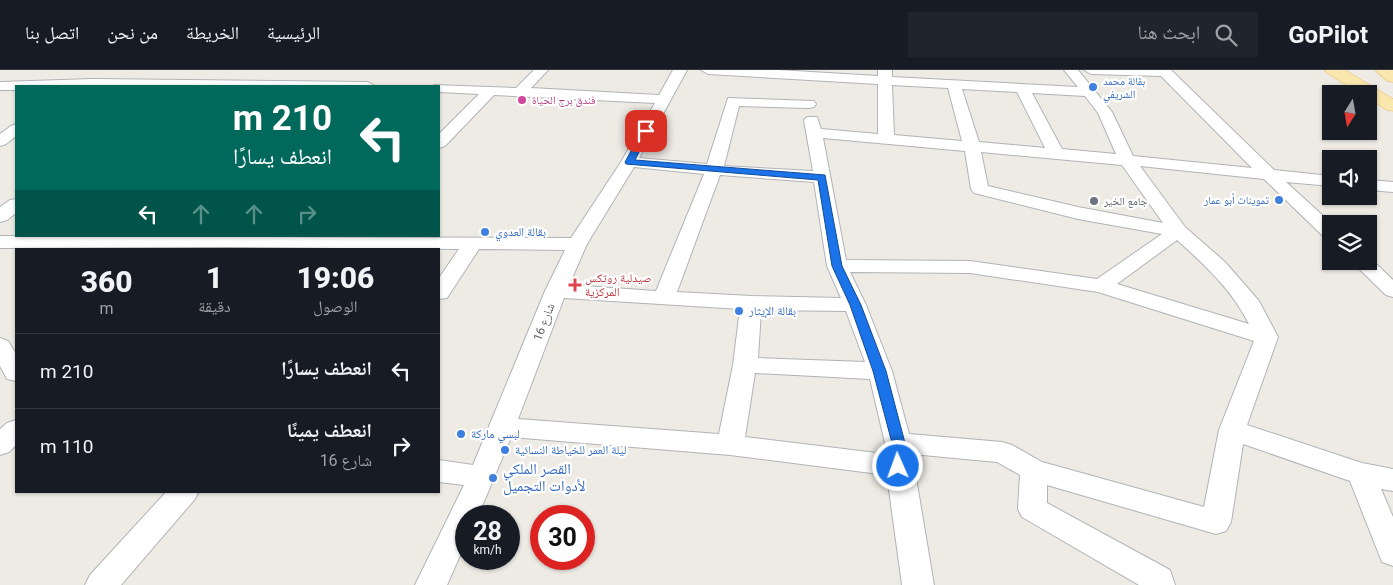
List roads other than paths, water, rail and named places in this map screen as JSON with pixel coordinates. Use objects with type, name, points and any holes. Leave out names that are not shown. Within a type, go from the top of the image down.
[{"type":"main road","points":[[1317,70],[1341,85]]},
{"type":"main road","points":[[1333,70],[1393,106]]},
{"type":"main road","points":[[1340,70],[1393,96]]},
{"type":"main road","points":[[1349,70],[1393,96]]},
{"type":"main road","points":[[1382,70],[1393,77]]},
{"type":"main road","points":[[1378,108],[1393,118]]},
{"type":"street","points":[[7,86],[38,70]]},
{"type":"street","points":[[85,84],[121,70]]},
{"type":"street","points":[[190,85],[214,70]]},
{"type":"street","points":[[46,85],[322,85],[342,70]]},
{"type":"street","points":[[520,91],[541,70]]},
{"type":"street","name":"شارع 16","points":[[431,585],[482,477],[556,291],[578,244],[629,162],[680,70]]},
{"type":"street","points":[[708,70],[885,76],[954,86],[1088,92]]},
{"type":"street","points":[[503,427],[730,445],[898,454],[1002,452],[1034,470],[1216,522],[1232,430],[1267,337],[1250,306],[1218,266],[1178,230],[1127,160],[1105,112],[1071,70]]},
{"type":"street","points":[[1092,70],[1164,72],[1322,225]]},
{"type":"street","points":[[815,73],[809,104],[837,266],[855,305],[880,371],[898,454],[918,585]]},
{"type":"street","points":[[885,76],[886,139]]},
{"type":"street","points":[[954,86],[972,147],[980,189],[1078,213],[1178,230]]},
{"type":"street","points":[[440,88],[663,99]]},
{"type":"street","points":[[440,143],[491,90]]},
{"type":"street","points":[[1023,90],[1056,154]]},
{"type":"street","points":[[664,297],[714,170],[733,101],[809,104]]},
{"type":"street","points":[[448,115],[465,115]]},
{"type":"street","points":[[0,141],[15,130]]},
{"type":"street","points":[[814,133],[1127,160],[1322,180]]},
{"type":"street","points":[[0,150],[15,150]]},
{"type":"street","points":[[629,162],[822,177]]},
{"type":"street","points":[[1377,185],[1393,187]]},
{"type":"street","points":[[0,216],[15,205]]},
{"type":"street","points":[[1102,286],[1178,230]]},
{"type":"street","points":[[0,242],[229,242],[424,246],[473,243],[578,244]]},
{"type":"street","points":[[440,292],[473,243]]},
{"type":"street","points":[[837,266],[970,267],[1102,286],[1267,337]]},
{"type":"street","points":[[1371,270],[1393,291]]},
{"type":"street","points":[[556,291],[751,302],[855,305]]},
{"type":"street","points":[[730,445],[745,365],[751,302]]},
{"type":"street","points":[[0,346],[15,371]]},
{"type":"street","points":[[745,365],[880,371]]},
{"type":"street","points":[[1232,430],[1361,474],[1393,480]]},
{"type":"street","points":[[0,445],[15,431]]},
{"type":"street","points":[[1034,470],[1032,509],[1159,580],[1159,585]]},
{"type":"street","points":[[440,471],[482,477]]},
{"type":"street","points":[[1361,474],[1393,553]]},
{"type":"street","points":[[101,585],[183,493]]},
{"type":"place","name":"بقالة محمد الشريفي","points":[[1093,87]]},
{"type":"place","name":"فندق برج الحياة","points":[[522,100]]},
{"type":"place","name":"تموينات أبو عمار","points":[[1279,200]]},
{"type":"place","name":"جامع الخير","points":[[1094,201]]},
{"type":"place","name":"بقالة العدوي","points":[[485,232]]},
{"type":"place","name":"صيدلية روتكس المركزية","points":[[575,285]]},
{"type":"place","name":"بقالة الإيثار","points":[[739,311]]},
{"type":"place","name":"لبسي ماركة","points":[[461,434]]},
{"type":"place","name":"ليلة العمر للخياطة النسائية","points":[[505,450]]},
{"type":"place","name":"القصر الملكي لأدوات التجميل","points":[[493,478]]}]
